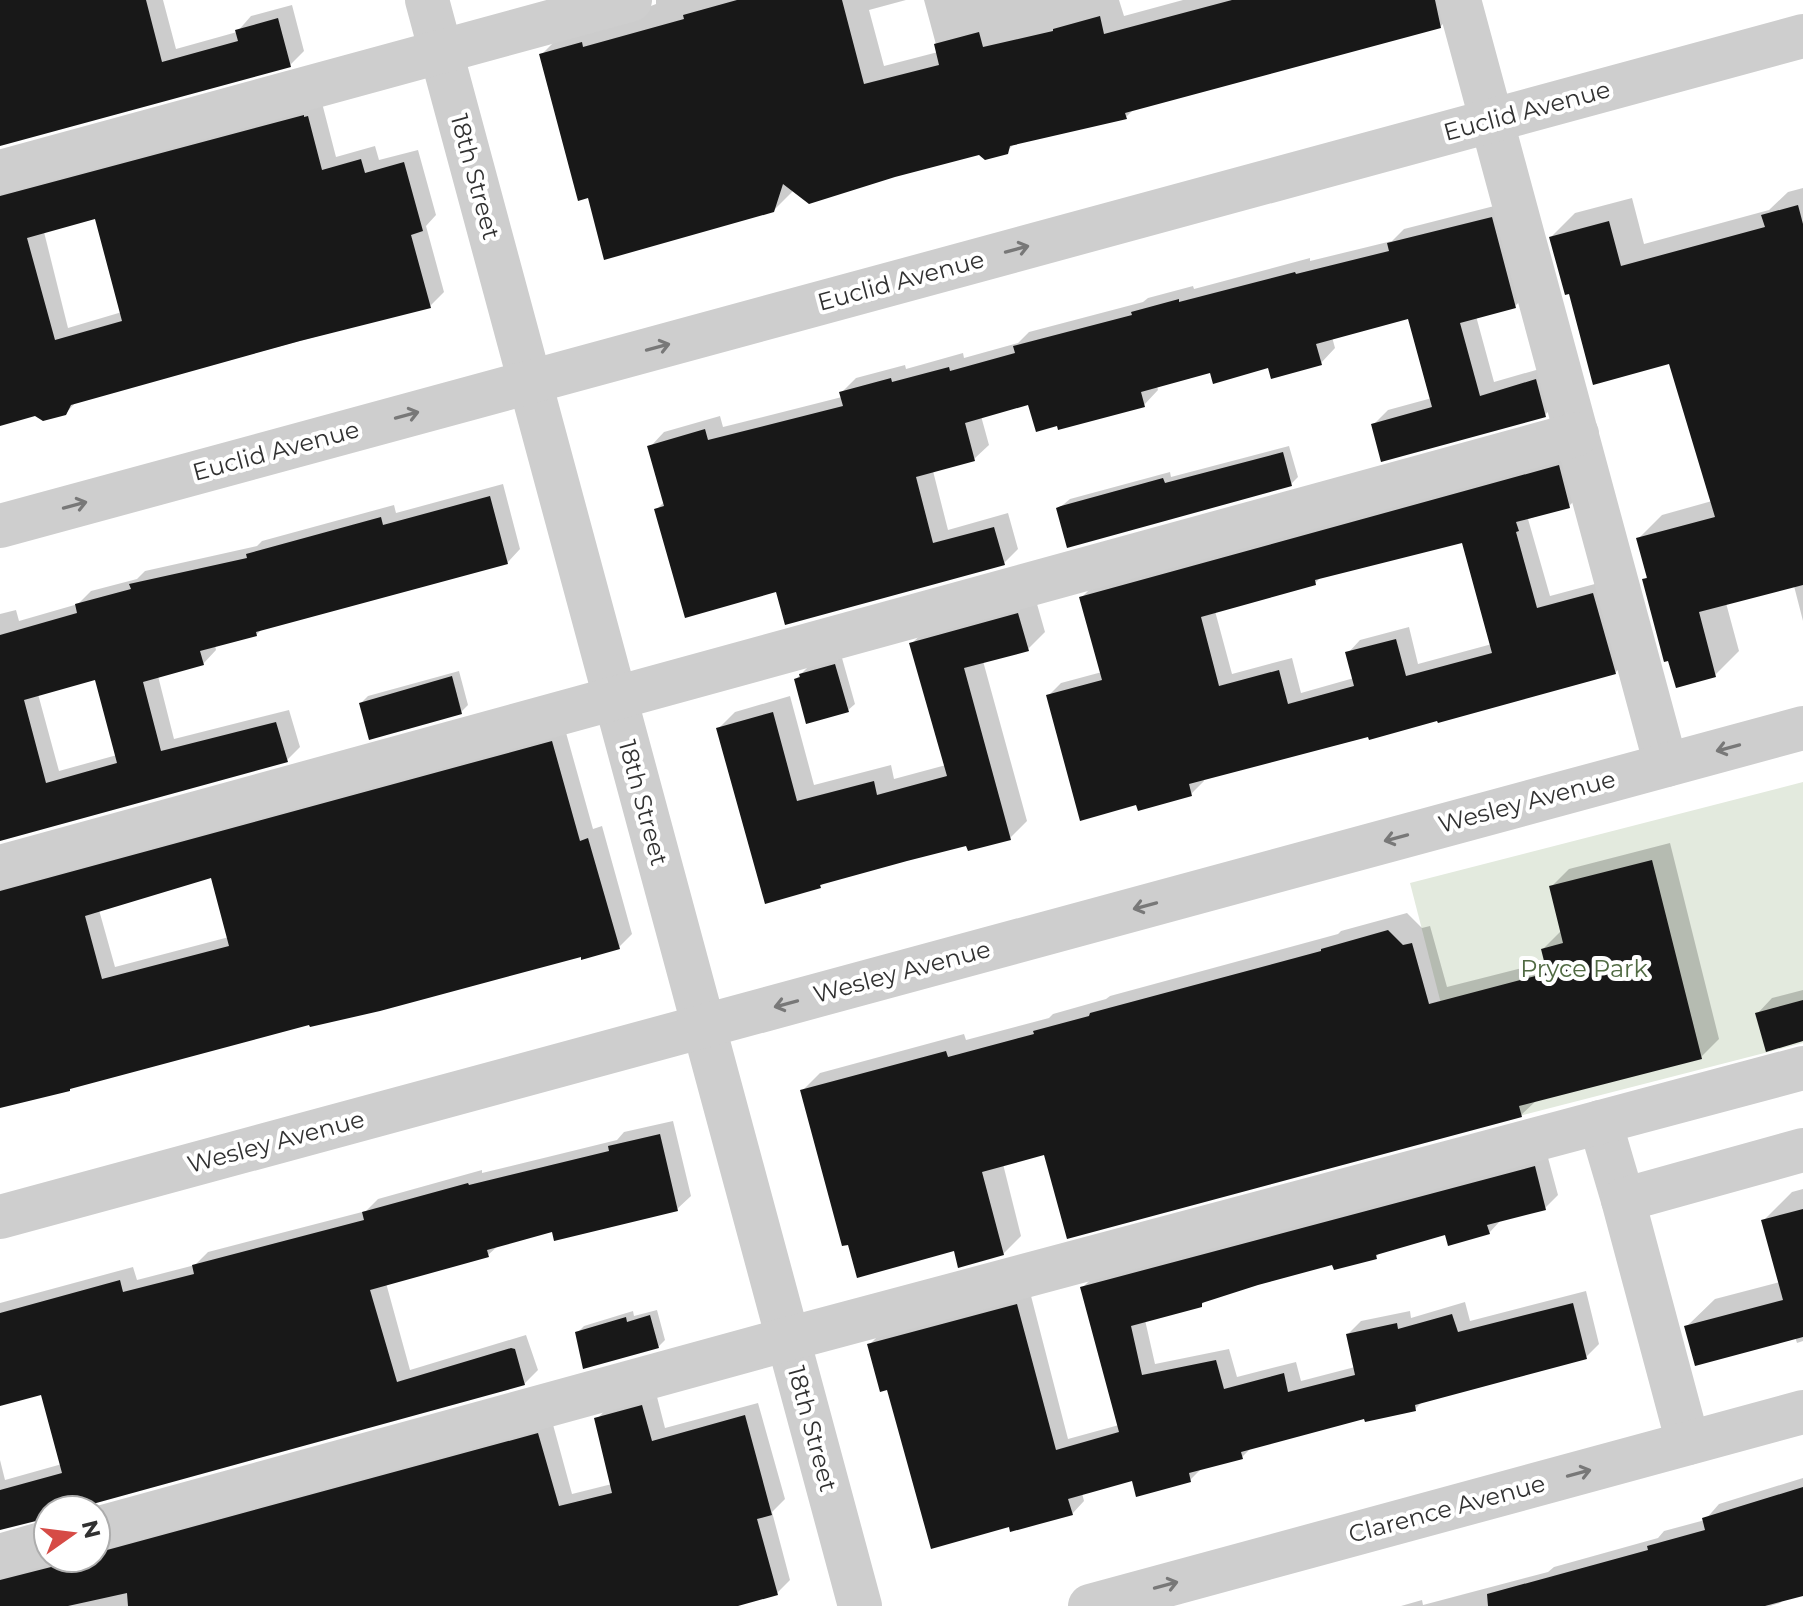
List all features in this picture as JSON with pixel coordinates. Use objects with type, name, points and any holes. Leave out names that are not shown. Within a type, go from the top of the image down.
[{"type":"street","name":"18th Street","points":[[427,0],[860,1606]]},
{"type":"street","points":[[0,172],[630,0]]},
{"type":"street","points":[[1471,3],[1491,120],[1666,765]]},
{"type":"street","name":"Euclid Avenue","points":[[0,526],[1803,36]]},
{"type":"street","points":[[0,867],[1577,434]]},
{"type":"street","name":"Wesley Avenue","points":[[0,1217],[1803,728]]},
{"type":"street","points":[[112,1525],[788,1339],[1803,1068]]},
{"type":"street","points":[[1600,1122],[1688,1443]]},
{"type":"street","points":[[1623,1200],[1803,1150]]},
{"type":"street","name":"Clarence Avenue","points":[[1090,1606],[1803,1412]]},
{"type":"street","points":[[0,1556],[32,1547]]},
{"type":"green space","name":"Pryce Park","points":[[1803,782],[1803,1043],[1473,1128],[1410,883]]},
{"type":"building","points":[[0,0],[146,0],[162,62],[238,41],[235,30],[278,18],[291,67],[0,146]]},
{"type":"building","points":[[737,0],[842,0],[864,84],[939,65],[934,44],[979,32],[983,47],[1053,31],[1100,16],[1104,34],[1232,0],[1435,0],[1441,28],[1125,113],[1127,119],[1010,146],[1008,154],[985,160],[979,155],[809,204],[783,184],[774,212],[604,260],[588,198],[578,201],[539,54],[582,42],[583,47],[684,19],[683,15]]},
{"type":"building","points":[[308,116],[322,170],[361,159],[365,173],[404,162],[423,231],[411,235],[431,308],[71,405],[66,415],[43,421],[35,416],[0,426],[0,196]],"holes":[[[95,219],[122,321],[55,340],[27,238]]]},
{"type":"building","points":[[1798,205],[1803,224],[1803,585],[1699,612],[1716,677],[1676,688],[1668,661],[1664,662],[1642,579],[1647,578],[1636,538],[1715,517],[1669,364],[1593,385],[1569,294],[1565,295],[1549,237],[1609,221],[1621,266],[1765,227],[1761,215]]},
{"type":"building","points":[[1492,217],[1516,308],[1460,323],[1480,396],[1536,379],[1546,417],[1381,462],[1371,424],[1432,407],[1408,319],[1316,344],[1322,365],[1271,379],[1268,368],[1213,384],[1210,373],[1141,392],[1145,407],[1058,430],[1057,426],[1036,432],[1028,405],[965,423],[975,461],[916,477],[933,543],[994,527],[1005,565],[785,625],[776,592],[685,618],[654,509],[664,506],[647,446],[705,429],[708,440],[843,406],[839,392],[949,367],[950,371],[1015,353],[1013,346],[1132,315],[1131,312],[1389,251],[1387,243]]},
{"type":"building","points":[[1283,452],[1292,486],[1067,548],[1056,508],[1163,478],[1165,483]]},
{"type":"building","points":[[1559,465],[1570,508],[1516,522],[1519,531],[1516,532],[1537,608],[1593,593],[1616,674],[1438,723],[1369,740],[1368,737],[1189,784],[1192,796],[1138,811],[1136,805],[1080,821],[1046,695],[1102,680],[1079,597]],"holes":[[[1462,543],[1492,653],[1406,676],[1396,639],[1345,652],[1354,686],[1288,704],[1279,670],[1219,686],[1201,617],[1316,585],[1315,580]]]},
{"type":"building","points":[[490,496],[508,564],[256,632],[257,636],[200,651],[204,665],[143,682],[161,751],[276,722],[288,762],[0,841],[0,635],[77,613],[75,604],[131,589],[129,584],[247,558],[246,554],[381,517],[383,525]],"holes":[[[95,680],[117,763],[46,783],[24,700]]]},
{"type":"building","points":[[1018,613],[1029,651],[964,668],[1011,840],[968,851],[966,846],[907,861],[765,904],[716,728],[773,712],[797,801],[874,781],[877,795],[947,776],[909,643]]},
{"type":"building","points":[[835,664],[849,712],[806,724],[794,679],[800,677],[799,674]]},
{"type":"building","points":[[452,676],[462,714],[369,740],[359,703]]},
{"type":"building","points":[[552,741],[580,841],[588,838],[620,949],[380,1011],[309,1025],[0,1108],[0,891]],"holes":[[[211,878],[229,946],[102,979],[85,916]]]},
{"type":"building","points":[[1652,860],[1702,1059],[1519,1106],[1522,1117],[1067,1239],[1044,1155],[982,1172],[1004,1255],[958,1268],[954,1251],[857,1278],[848,1245],[842,1246],[800,1090],[946,1051],[948,1057],[1034,1034],[1033,1031],[1089,1016],[1090,1013],[1388,930],[1403,945],[1412,943],[1429,1004],[1547,973],[1541,949],[1563,943],[1549,886]]},
{"type":"building","points":[[1803,1000],[1803,1041],[1766,1052],[1755,1013]]},
{"type":"building","points":[[660,1134],[678,1211],[554,1241],[552,1232],[487,1250],[489,1257],[370,1290],[397,1382],[511,1348],[515,1349],[525,1385],[112,1499],[112,1494],[32,1494],[32,1522],[0,1530],[0,1490],[62,1473],[41,1395],[0,1406],[0,1313],[120,1280],[123,1292],[194,1274],[192,1265],[364,1220],[362,1212],[468,1183],[609,1151],[608,1146]]},
{"type":"building","points":[[1535,1166],[1546,1210],[1487,1225],[1490,1234],[1448,1246],[1445,1235],[1376,1255],[1377,1259],[1334,1270],[1332,1265],[1258,1285],[1202,1303],[1202,1307],[1131,1326],[1142,1375],[1216,1360],[1224,1389],[1284,1373],[1288,1392],[1355,1375],[1346,1334],[1397,1323],[1398,1329],[1452,1314],[1458,1332],[1573,1303],[1587,1359],[1415,1405],[1416,1411],[1365,1422],[1364,1419],[1241,1452],[1243,1459],[1189,1473],[1191,1482],[1136,1497],[1132,1481],[1068,1499],[1073,1515],[1010,1532],[1009,1527],[931,1549],[887,1390],[880,1392],[867,1344],[1017,1304],[1056,1450],[1119,1432],[1080,1287]]},
{"type":"building","points":[[1803,1209],[1803,1337],[1695,1366],[1684,1326],[1783,1300],[1761,1220]]},
{"type":"building","points":[[650,1315],[659,1348],[583,1369],[575,1332],[626,1317],[627,1322]]},
{"type":"building","points":[[642,1405],[652,1441],[745,1415],[772,1515],[757,1519],[778,1595],[738,1606],[128,1606],[127,1593],[68,1606],[0,1606],[0,1580],[32,1572],[112,1574],[112,1549],[538,1433],[559,1506],[612,1493],[594,1418]]},
{"type":"building","points":[[1803,1487],[1803,1596],[1765,1606],[1488,1606],[1487,1594],[1648,1550],[1647,1546],[1705,1530],[1702,1518]]}]
